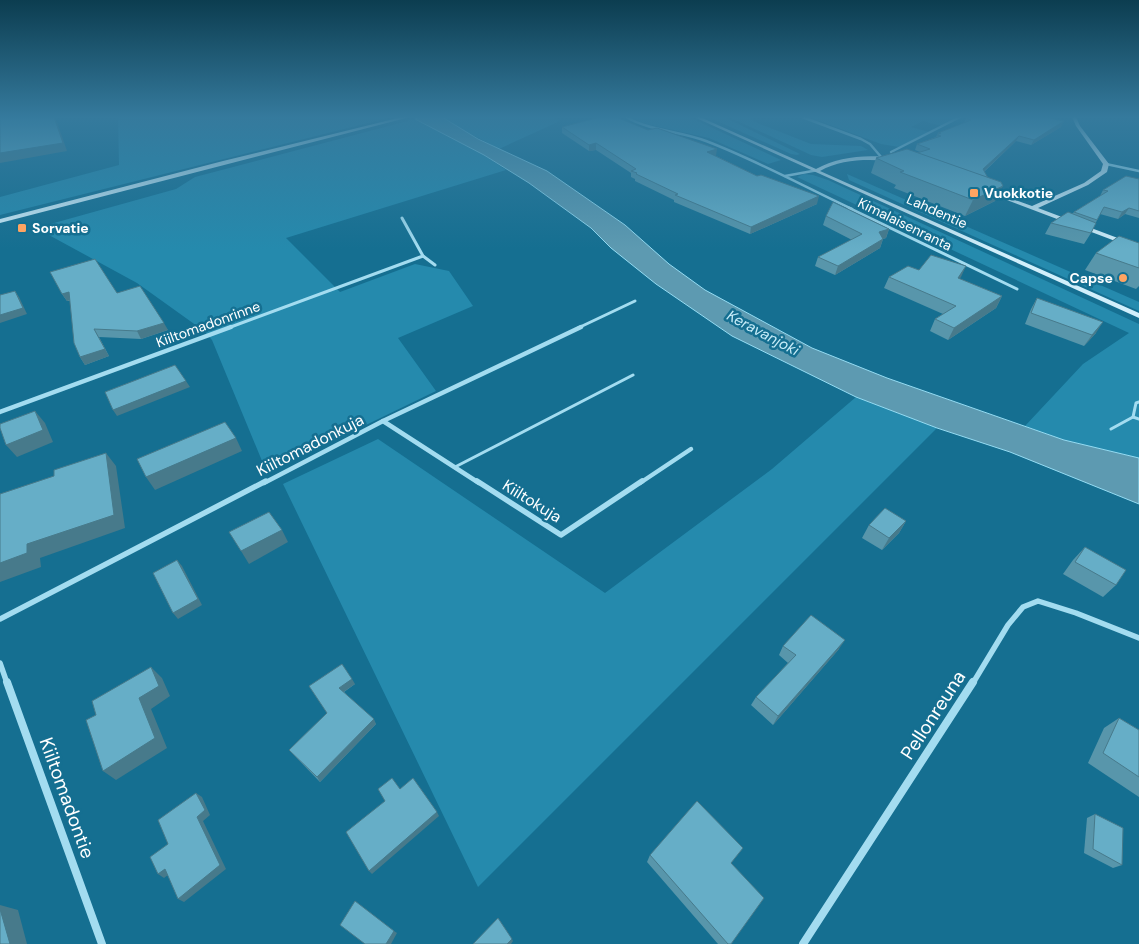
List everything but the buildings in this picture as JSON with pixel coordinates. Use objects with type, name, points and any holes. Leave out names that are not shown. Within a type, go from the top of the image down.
[{"type":"main road","points":[[0,221],[68,205],[232,161]]},
{"type":"main road","name":"Lahdentie","points":[[797,161],[1139,316]]},
{"type":"main road","points":[[818,170],[838,169],[854,161]]},
{"type":"main road","points":[[1033,208],[1086,184],[1104,172],[1106,164],[1104,161]]},
{"type":"main road","points":[[980,189],[1139,248]]},
{"type":"main road","points":[[0,228],[68,205]]},
{"type":"street","name":"Kimalaisenranta","points":[[752,161],[1017,289]]},
{"type":"street","points":[[1106,164],[1139,171]]},
{"type":"street","points":[[785,176],[818,170]]},
{"type":"street","points":[[402,218],[423,256],[435,266]]},
{"type":"street","name":"Kiiltomadonrinne","points":[[0,412],[423,256]]},
{"type":"street","name":"Kiiltomadonkuja","points":[[0,618],[383,421],[635,301]]},
{"type":"street","name":"Kiiltokuja","points":[[383,421],[561,535],[690,449]]},
{"type":"street","name":"Pellonreuna","points":[[803,944],[966,694],[1008,626],[1023,607],[1038,601],[1076,613],[1139,638]]},
{"type":"street","name":"Kiiltomadontie","points":[[0,663],[102,944]]},
{"type":"lane","points":[[455,467],[633,375]]},
{"type":"lane","points":[[1133,417],[1136,403],[1139,402]]},
{"type":"lane","points":[[1111,429],[1133,417],[1139,419]]},
{"type":"shaded area","points":[[119,161],[216,161],[0,215],[0,197],[119,165]]},
{"type":"shaded area","points":[[255,161],[493,161],[506,170],[286,238],[340,292],[415,264],[449,271],[473,306],[398,338],[436,391],[267,473],[212,340],[204,331],[137,283],[36,228],[176,189],[195,177]]},
{"type":"shaded area","points":[[761,161],[778,161],[768,164]]},
{"type":"shaded area","points":[[804,174],[828,180],[1139,324],[1139,458],[1064,440],[1025,426],[1083,364],[1129,333],[797,177]]},
{"type":"shaded area","points":[[847,174],[1139,302],[1139,311],[849,180]]},
{"type":"shaded area","points":[[856,397],[937,428],[478,887],[283,484],[378,439],[605,593],[772,469]]},
{"type":"water","name":"Keravanjoki","points":[[494,161],[526,161],[547,171],[625,225],[669,264],[705,290],[812,348],[887,378],[1064,440],[1139,458],[1139,504],[1010,452],[937,428],[856,397],[732,336],[656,284],[611,248],[591,228],[529,183]]},
{"type":"place","name":"Vuokkotie","points":[[974,193]]},
{"type":"place","name":"Sorvatie","points":[[22,228]]},
{"type":"place","name":"Capse","points":[[1123,278]]}]
